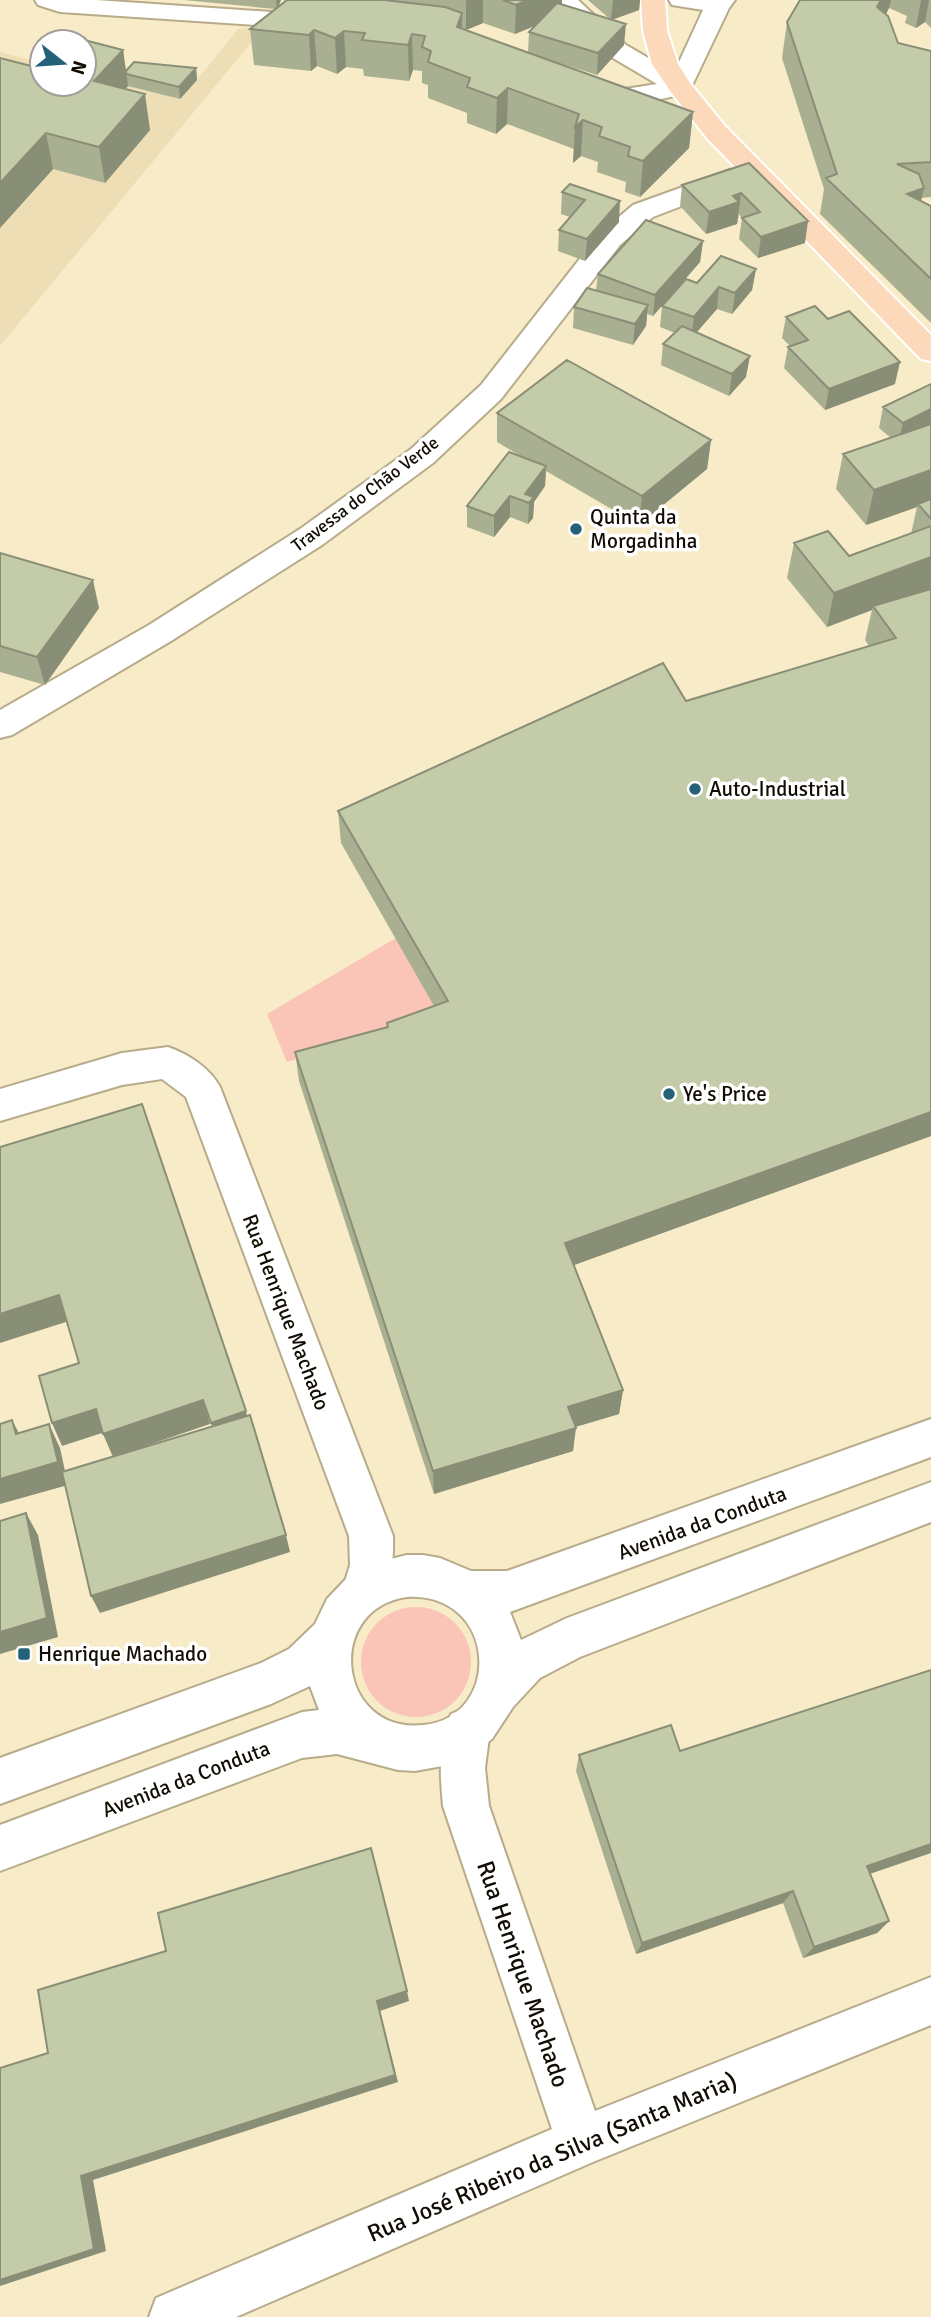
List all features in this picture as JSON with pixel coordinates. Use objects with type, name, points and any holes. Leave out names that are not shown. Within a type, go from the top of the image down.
[{"type":"main road","points":[[653,0],[655,31],[665,64],[680,87],[715,131],[931,352]]},
{"type":"street","points":[[47,0],[60,5],[336,23]]},
{"type":"street","points":[[564,0],[617,50],[680,87]]},
{"type":"street","points":[[680,87],[720,2],[681,0]]},
{"type":"street","points":[[575,85],[715,131]]},
{"type":"street","points":[[600,95],[636,96],[680,87]]},
{"type":"street","name":"Travessa do Chão Verde","points":[[0,726],[160,633],[311,537],[422,456],[491,392],[610,239],[643,211],[752,169]]},
{"type":"street","name":"Rua Henrique Machado","points":[[0,1105],[122,1069],[168,1063],[201,1087],[371,1536],[372,1565],[364,1591]]},
{"type":"street","name":"Avenida da Conduta","points":[[469,1592],[506,1592],[543,1580],[931,1438]]},
{"type":"street","points":[[497,1691],[502,1664],[499,1636],[488,1612],[469,1592],[445,1580],[417,1575],[391,1578],[364,1591],[343,1612],[331,1639],[327,1669],[334,1697],[351,1722],[390,1744],[435,1746],[453,1741],[482,1716],[497,1691],[524,1662],[567,1640],[931,1502]]},
{"type":"street","name":"Rua Henrique Machado","points":[[371,1536],[387,1554],[417,1575]]},
{"type":"street","points":[[0,1781],[271,1682],[305,1665],[331,1639]]},
{"type":"street","name":"Rua Henrique Machado","points":[[467,1730],[462,1768],[466,1807],[581,2142]]},
{"type":"street","name":"Avenida da Conduta","points":[[0,1848],[302,1735],[337,1731],[390,1744]]},
{"type":"street","name":"Rua Henrique Machado","points":[[390,1744],[436,1770],[466,1807]]},
{"type":"street","name":"Rua José Ribeiro da Silva (Santa Maria)","points":[[175,2317],[581,2142],[931,2001]]},
{"type":"shaded area","points":[[264,27],[0,346],[0,52],[28,59],[28,98],[98,98],[98,83],[197,80],[238,29]]},
{"type":"shaded area","points":[[396,938],[440,1016],[287,1062],[267,1014]]},
{"type":"shaded area","points":[[416,1607],[437,1611],[455,1623],[467,1641],[471,1662],[467,1683],[455,1701],[437,1713],[416,1717],[395,1713],[377,1701],[365,1683],[361,1662],[365,1641],[377,1623],[395,1611]]},
{"type":"building","points":[[287,0],[384,0],[445,7],[462,13],[457,27],[693,112],[643,161],[628,156],[630,147],[599,136],[602,127],[583,120],[575,127],[579,114],[508,88],[497,98],[467,87],[470,78],[428,62],[431,51],[422,47],[425,36],[412,34],[408,45],[362,40],[365,33],[344,31],[335,38],[314,30],[309,35],[250,29]]},
{"type":"building","points":[[503,0],[527,0],[516,5]]},
{"type":"building","points":[[800,0],[881,0],[877,7],[888,16],[898,43],[931,51],[931,162],[897,164],[919,174],[924,188],[907,194],[931,206],[931,279],[826,178],[837,174],[787,22]]},
{"type":"building","points":[[557,3],[626,24],[598,53],[529,32]]},
{"type":"building","points":[[98,44],[123,50],[98,77]]},
{"type":"building","points":[[0,58],[28,65],[28,98],[98,98],[98,82],[145,94],[99,147],[46,133],[0,183]]},
{"type":"building","points":[[134,62],[196,68],[179,87],[126,74]]},
{"type":"building","points":[[749,163],[808,221],[761,237],[742,218],[760,212],[741,193],[733,196],[739,202],[709,212],[682,185]]},
{"type":"building","points":[[570,184],[620,201],[587,239],[559,230],[585,200],[562,192]]},
{"type":"building","points":[[646,220],[703,241],[655,295],[598,274]]},
{"type":"building","points":[[721,256],[756,269],[735,293],[719,287],[694,317],[662,306],[686,279],[697,283]]},
{"type":"building","points":[[587,288],[648,305],[635,324],[574,307]]},
{"type":"building","points":[[815,306],[828,319],[849,311],[900,362],[829,389],[788,347],[808,340],[786,317]]},
{"type":"building","points":[[682,326],[750,356],[732,374],[663,344]]},
{"type":"building","points":[[567,360],[711,440],[642,496],[497,413]]},
{"type":"building","points":[[931,384],[931,409],[903,423],[883,407]]},
{"type":"building","points":[[931,424],[931,470],[874,490],[843,454]]},
{"type":"building","points":[[509,452],[546,466],[525,494],[534,497],[529,503],[510,496],[494,516],[467,506]]},
{"type":"building","points":[[931,499],[931,519],[918,504]]},
{"type":"building","points":[[931,526],[931,557],[834,593],[794,543],[828,531],[849,556]]},
{"type":"building","points":[[0,553],[93,580],[37,657],[0,646]]},
{"type":"building","points":[[931,589],[931,1112],[565,1243],[623,1390],[568,1407],[576,1428],[433,1471],[295,1052],[388,1027],[387,1023],[448,1001],[338,811],[663,663],[686,701],[896,638],[873,606]]},
{"type":"building","points":[[142,1104],[246,1411],[211,1423],[203,1400],[103,1434],[96,1409],[52,1423],[39,1376],[79,1363],[59,1295],[0,1314],[0,1147]]},
{"type":"building","points":[[250,1415],[286,1535],[91,1596],[62,1472]]},
{"type":"building","points":[[12,1420],[16,1434],[49,1424],[58,1462],[0,1479],[0,1424]]},
{"type":"building","points":[[26,1513],[47,1618],[0,1632],[0,1521]]},
{"type":"building","points":[[931,1670],[931,1844],[867,1866],[889,1921],[814,1947],[793,1891],[642,1943],[579,1755],[671,1725],[680,1751]]},
{"type":"building","points":[[371,1848],[407,1991],[377,2001],[395,2075],[81,2176],[94,2249],[0,2280],[0,2068],[48,2053],[38,1990],[166,1951],[158,1913]]},
{"type":"place","name":"Quinta da Morgadinha","points":[[576,529]]},
{"type":"place","name":"Auto-Industrial","points":[[695,789]]},
{"type":"place","name":"Ye's Price","points":[[669,1094]]},
{"type":"place","name":"Henrique Machado","points":[[24,1654]]}]
